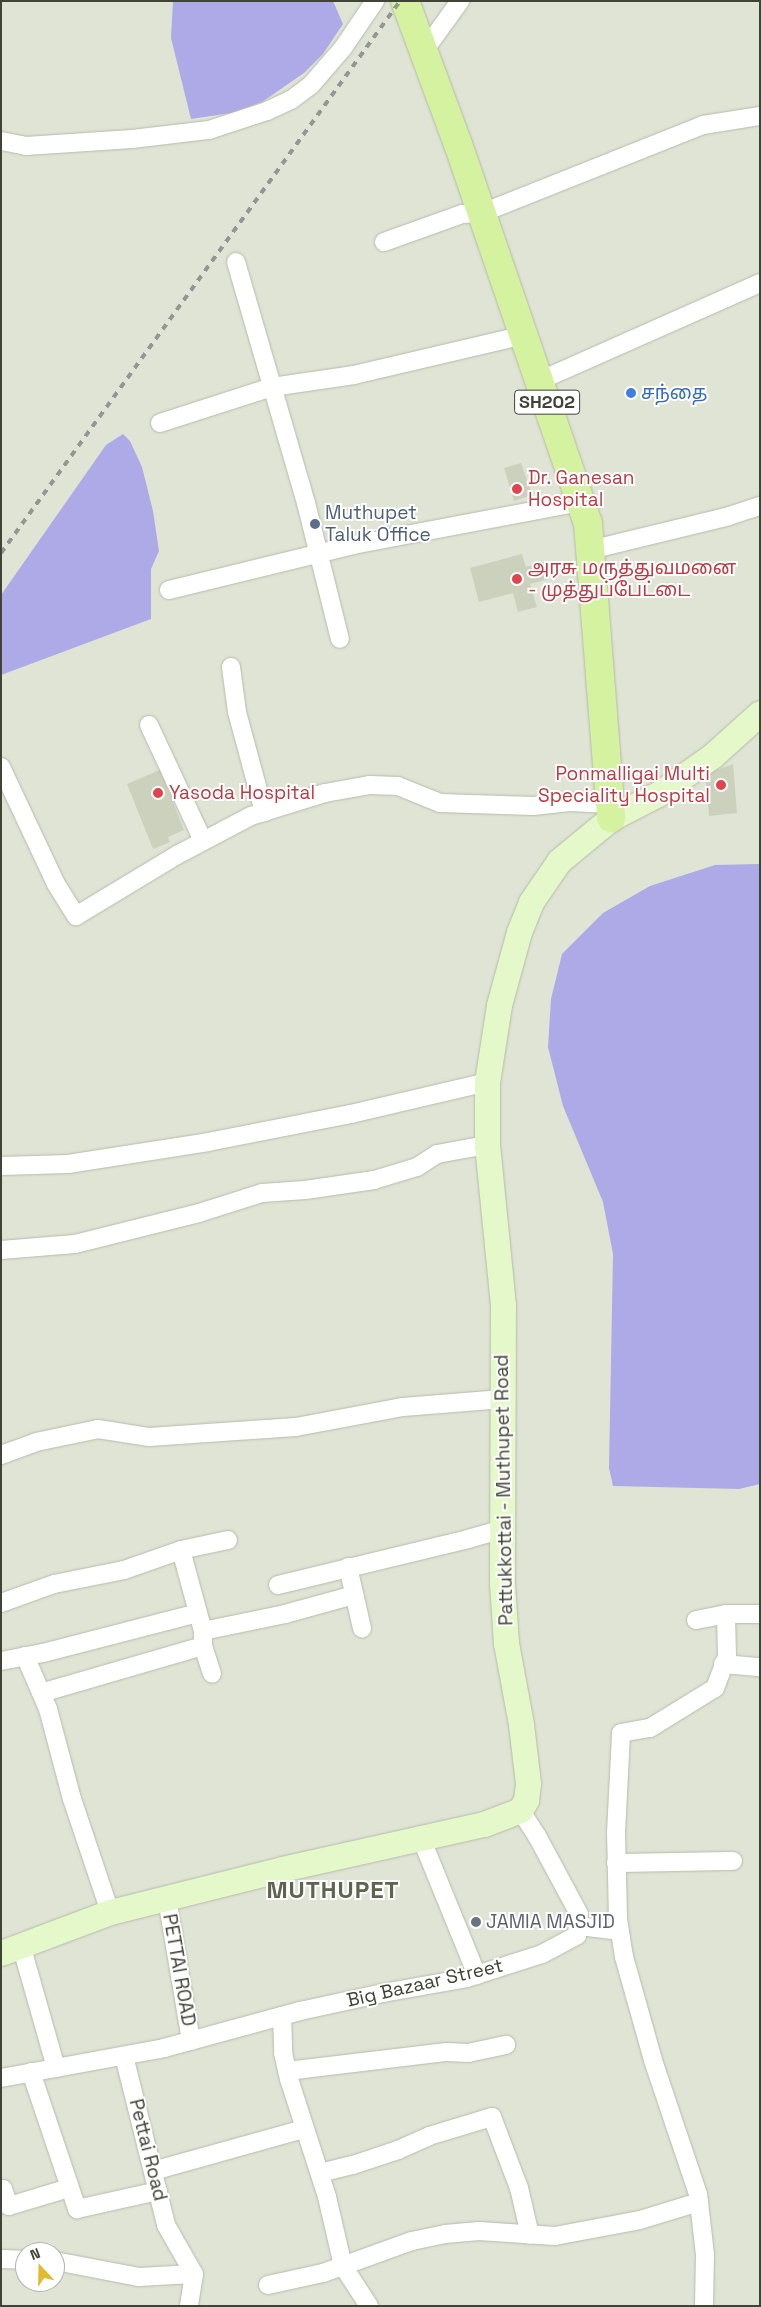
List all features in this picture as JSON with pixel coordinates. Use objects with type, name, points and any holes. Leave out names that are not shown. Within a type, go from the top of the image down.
[{"type":"main road","name":"SH202","points":[[405,1],[482,213],[588,523],[610,811]]},
{"type":"main road","name":"Pattukkottai - Muthupet Road","points":[[520,1810],[526,1800],[528,1783],[521,1724],[506,1643],[502,1582],[502,1305],[487,1145],[487,1082],[499,1006],[519,932],[531,902],[559,861],[610,811],[658,794],[696,767],[760,713]]},
{"type":"main road","points":[[11,1949],[110,1912],[282,1869],[484,1824],[520,1810]]},
{"type":"street","points":[[1,141],[26,146],[132,139],[209,130],[258,115],[291,100],[311,85],[343,48],[375,1]]},
{"type":"street","points":[[424,51],[460,1]]},
{"type":"street","points":[[384,242],[462,214],[482,213],[703,125],[760,116]]},
{"type":"street","points":[[236,262],[318,553],[340,639]]},
{"type":"street","points":[[539,380],[760,283]]},
{"type":"street","points":[[160,423],[272,387],[354,376],[524,334]]},
{"type":"street","points":[[169,590],[318,553],[452,525],[581,502]]},
{"type":"street","points":[[590,550],[729,516],[760,506]]},
{"type":"street","points":[[231,668],[237,712],[264,812]]},
{"type":"street","points":[[149,725],[203,841]]},
{"type":"street","points":[[1,767],[56,884],[76,916],[203,841],[264,812],[325,793],[370,785],[398,786],[440,802],[532,806],[570,802],[610,811]]},
{"type":"street","points":[[1,1166],[68,1164],[208,1142],[351,1114],[487,1082]]},
{"type":"street","points":[[1,1250],[75,1244],[199,1212],[262,1193],[305,1190],[374,1180],[417,1167],[437,1154],[487,1145]]},
{"type":"street","points":[[1,1455],[36,1442],[98,1430],[149,1437],[296,1427],[403,1407],[502,1399]]},
{"type":"street","points":[[278,1584],[468,1539],[502,1529]]},
{"type":"street","points":[[1,1603],[54,1584],[124,1570],[181,1550],[228,1540]]},
{"type":"street","points":[[181,1550],[212,1674]]},
{"type":"street","points":[[348,1567],[362,1628]]},
{"type":"street","points":[[41,1693],[203,1638],[354,1595]]},
{"type":"street","points":[[1,1661],[198,1613]]},
{"type":"street","points":[[696,1620],[726,1614],[760,1614]]},
{"type":"street","points":[[704,2306],[705,2255],[698,2194],[652,2060],[624,1957],[620,1930],[616,1863],[621,1733],[650,1728],[715,1688],[726,1656],[726,1614]]},
{"type":"street","points":[[25,1656],[48,1709],[72,1799],[110,1912]]},
{"type":"street","points":[[723,1664],[760,1668]]},
{"type":"street","points":[[520,1810],[537,1836],[578,1914],[578,1926],[620,1930]]},
{"type":"street","points":[[421,1838],[477,1975]]},
{"type":"street","points":[[616,1863],[733,1861]]},
{"type":"street","name":"PETTAI ROAD","points":[[167,1899],[191,2041]]},
{"type":"street","name":"Big Bazaar Street","points":[[191,2041],[282,2016],[383,1993],[418,1988],[477,1975],[542,1954],[577,1936],[578,1926]]},
{"type":"street","points":[[11,1949],[56,2068]]},
{"type":"street","points":[[282,2016],[287,2071],[303,2129],[320,2173],[343,2266],[369,2306]]},
{"type":"street","name":"Pettai Road","points":[[191,2041],[124,2056],[166,2225],[194,2274]]},
{"type":"street","points":[[287,2071],[447,2052],[468,2053],[506,2045]]},
{"type":"street","points":[[1,2078],[124,2056]]},
{"type":"street","points":[[31,2072],[77,2210],[158,2191]]},
{"type":"street","points":[[320,2173],[354,2165],[398,2150],[429,2136],[492,2118],[519,2188],[530,2235]]},
{"type":"street","points":[[154,2171],[303,2129]]},
{"type":"street","points":[[1,2189],[3,2189],[9,2206],[70,2188]]},
{"type":"street","points":[[268,2285],[323,2273],[412,2241],[445,2234],[479,2231],[555,2236],[597,2230],[640,2220],[699,2202]]},
{"type":"street","points":[[1,2259],[15,2260]]},
{"type":"street","points":[[65,2263],[139,2278],[194,2274],[188,2306]]},
{"type":"shaded area","name":"MUTHUPET","points":[[1,1],[760,1],[760,2306],[1,2306]]},
{"type":"shaded area","points":[[173,1],[333,1],[343,24],[323,54],[304,73],[262,102],[231,113],[191,119],[171,38]]},
{"type":"shaded area","points":[[123,434],[130,441],[142,467],[153,511],[159,551],[151,569],[151,619],[1,675],[1,595],[106,445]]},
{"type":"shaded area","points":[[760,864],[760,1484],[739,1489],[613,1486],[609,1468],[613,1254],[603,1202],[563,1106],[548,1047],[551,999],[562,954],[603,913],[650,886],[715,865]]},
{"type":"building","points":[[521,463],[532,495],[514,501],[504,468]]},
{"type":"building","points":[[522,554],[526,567],[548,561],[553,578],[530,584],[537,607],[518,612],[513,593],[479,602],[470,568]]},
{"type":"building","points":[[733,764],[737,813],[709,816],[706,781],[712,772]]},
{"type":"building","points":[[160,770],[184,830],[168,837],[170,842],[153,849],[127,784]]},
{"type":"railway","points":[[1,553],[400,1]]},
{"type":"place","name":"சந்தை","points":[[631,393]]},
{"type":"place","name":"Dr. Ganesan Hospital","points":[[517,489]]},
{"type":"place","name":"Muthupet Taluk Office","points":[[315,524]]},
{"type":"place","name":"அரசு மருத்துவமனை - முத்துப்பேட்டை","points":[[517,579]]},
{"type":"place","name":"Ponmalligai Multi Speciality Hospital","points":[[721,785]]},
{"type":"place","name":"Yasoda Hospital","points":[[158,793]]},
{"type":"place","name":"JAMIA MASJID","points":[[476,1922]]},
{"type":"district","name":"MUTHUPET","points":[[333,1890]]}]
